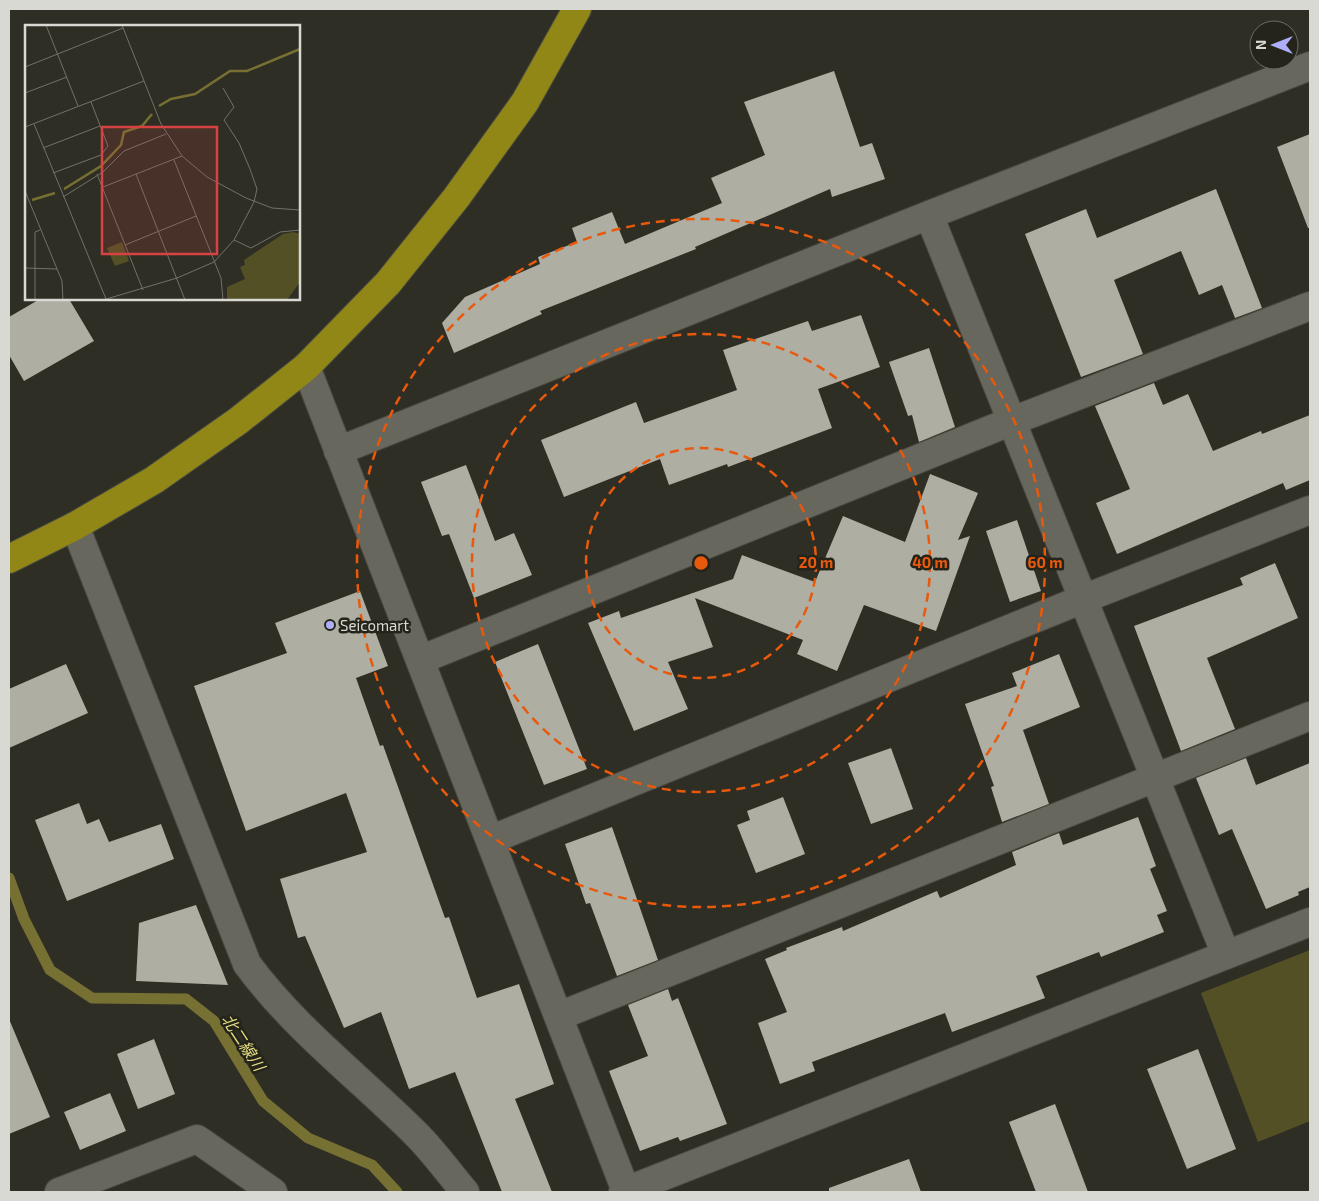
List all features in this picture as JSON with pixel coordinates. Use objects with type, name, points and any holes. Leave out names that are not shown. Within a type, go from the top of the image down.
[{"type":"highway","points":[[9,559],[75,526],[154,480],[238,421],[306,367],[388,283],[456,198],[524,102],[577,9]]},
{"type":"street","points":[[338,450],[1310,66]]},
{"type":"street","points":[[929,215],[1226,955]]},
{"type":"street","points":[[420,660],[1012,421],[1310,306]]},
{"type":"street","points":[[306,367],[559,1016],[625,1192],[1310,922]]},
{"type":"street","points":[[490,840],[1083,599],[1310,510]]},
{"type":"street","points":[[75,526],[247,964],[268,992],[300,1025],[417,1135],[465,1192]]},
{"type":"street","points":[[559,1016],[1310,716]]},
{"type":"street","points":[[59,1192],[197,1139],[273,1192]]},
{"type":"shaded area","points":[[1310,950],[1310,1121],[1258,1142],[1201,993]]},
{"type":"building","points":[[834,71],[860,147],[872,143],[885,179],[832,197],[830,189],[695,247],[696,249],[540,311],[542,314],[454,353],[442,323],[465,297],[540,264],[538,257],[577,242],[572,228],[612,212],[625,244],[722,203],[711,178],[765,155],[744,102]]},
{"type":"building","points":[[1310,134],[1310,228],[1308,228],[1277,147]]},
{"type":"building","points":[[1216,189],[1262,308],[1235,318],[1222,285],[1199,295],[1181,251],[1114,280],[1143,354],[1081,377],[1025,234],[1086,209],[1097,238]]},
{"type":"building","points":[[38,300],[70,300],[94,341],[24,381],[9,355],[9,317]]},
{"type":"building","points":[[861,315],[880,367],[818,389],[832,428],[728,467],[727,464],[669,485],[660,459],[564,497],[541,440],[636,402],[644,423],[737,390],[723,350],[808,321],[812,331]]},
{"type":"building","points":[[929,348],[955,427],[919,442],[912,415],[908,416],[889,362]]},
{"type":"building","points":[[1154,383],[1163,405],[1188,394],[1213,451],[1261,431],[1262,434],[1310,415],[1310,480],[1286,490],[1283,483],[1117,554],[1096,503],[1130,489],[1095,406]]},
{"type":"building","points":[[466,465],[495,541],[514,533],[532,575],[474,598],[449,534],[442,536],[421,482]]},
{"type":"building","points":[[930,474],[978,493],[958,540],[970,536],[936,631],[864,605],[837,671],[797,654],[803,640],[695,598],[713,647],[668,662],[688,709],[634,731],[588,623],[619,611],[621,618],[733,579],[742,555],[815,582],[843,516],[905,542]]},
{"type":"building","points":[[1017,520],[1041,591],[1010,602],[986,531]]},
{"type":"building","points":[[1275,563],[1298,618],[1207,658],[1235,729],[1181,751],[1134,626],[1243,585],[1240,578]]},
{"type":"building","points":[[360,591],[388,666],[356,678],[380,746],[383,745],[445,918],[449,917],[477,998],[519,984],[554,1084],[515,1099],[552,1192],[502,1192],[455,1072],[409,1089],[381,1012],[344,1028],[305,936],[298,938],[280,879],[367,852],[346,793],[246,831],[194,686],[287,653],[275,623]]},
{"type":"building","points":[[538,644],[587,769],[544,785],[495,662]]},
{"type":"building","points":[[1059,654],[1080,707],[1023,730],[1049,804],[1002,822],[991,787],[994,786],[965,704],[1017,686],[1012,673]]},
{"type":"building","points":[[66,664],[88,713],[9,748],[9,689]]},
{"type":"building","points":[[891,748],[913,809],[871,824],[848,763]]},
{"type":"building","points":[[1246,758],[1256,785],[1310,763],[1310,887],[1298,892],[1299,895],[1266,909],[1232,829],[1219,835],[1196,778]]},
{"type":"building","points":[[783,797],[805,854],[756,873],[737,825],[750,820],[747,811]]},
{"type":"building","points":[[79,803],[87,824],[99,819],[109,842],[161,824],[174,859],[67,901],[35,820]]},
{"type":"building","points":[[1138,817],[1156,866],[1150,869],[1167,911],[1157,915],[1164,932],[1101,957],[1099,952],[1036,976],[1045,998],[952,1032],[945,1013],[812,1062],[815,1071],[780,1084],[758,1023],[787,1012],[765,959],[787,950],[786,948],[842,927],[843,931],[937,891],[940,898],[1016,865],[1012,852],[1059,833],[1063,845]]},
{"type":"building","points":[[612,827],[658,960],[617,976],[590,903],[586,904],[565,844]]},
{"type":"building","points":[[196,905],[228,985],[136,981],[139,923]]},
{"type":"building","points":[[668,989],[672,1001],[678,998],[727,1124],[680,1141],[678,1137],[640,1151],[609,1071],[648,1056],[628,1005]]},
{"type":"building","points":[[9,1019],[50,1117],[9,1134]]},
{"type":"building","points":[[154,1039],[175,1094],[138,1109],[117,1054]]},
{"type":"building","points":[[1198,1049],[1236,1149],[1187,1169],[1147,1069]]},
{"type":"building","points":[[110,1093],[126,1131],[80,1150],[64,1112]]},
{"type":"building","points":[[1055,1104],[1088,1192],[1036,1192],[1009,1122]]},
{"type":"building","points":[[909,1159],[921,1192],[829,1192],[829,1188]]},
{"type":"waterway","name":"北二線川","points":[[9,878],[24,919],[50,970],[92,998],[186,999],[214,1021],[263,1101],[308,1138],[372,1165],[397,1192]]},
{"type":"place","name":"Seicomart","points":[[330,625]]}]
